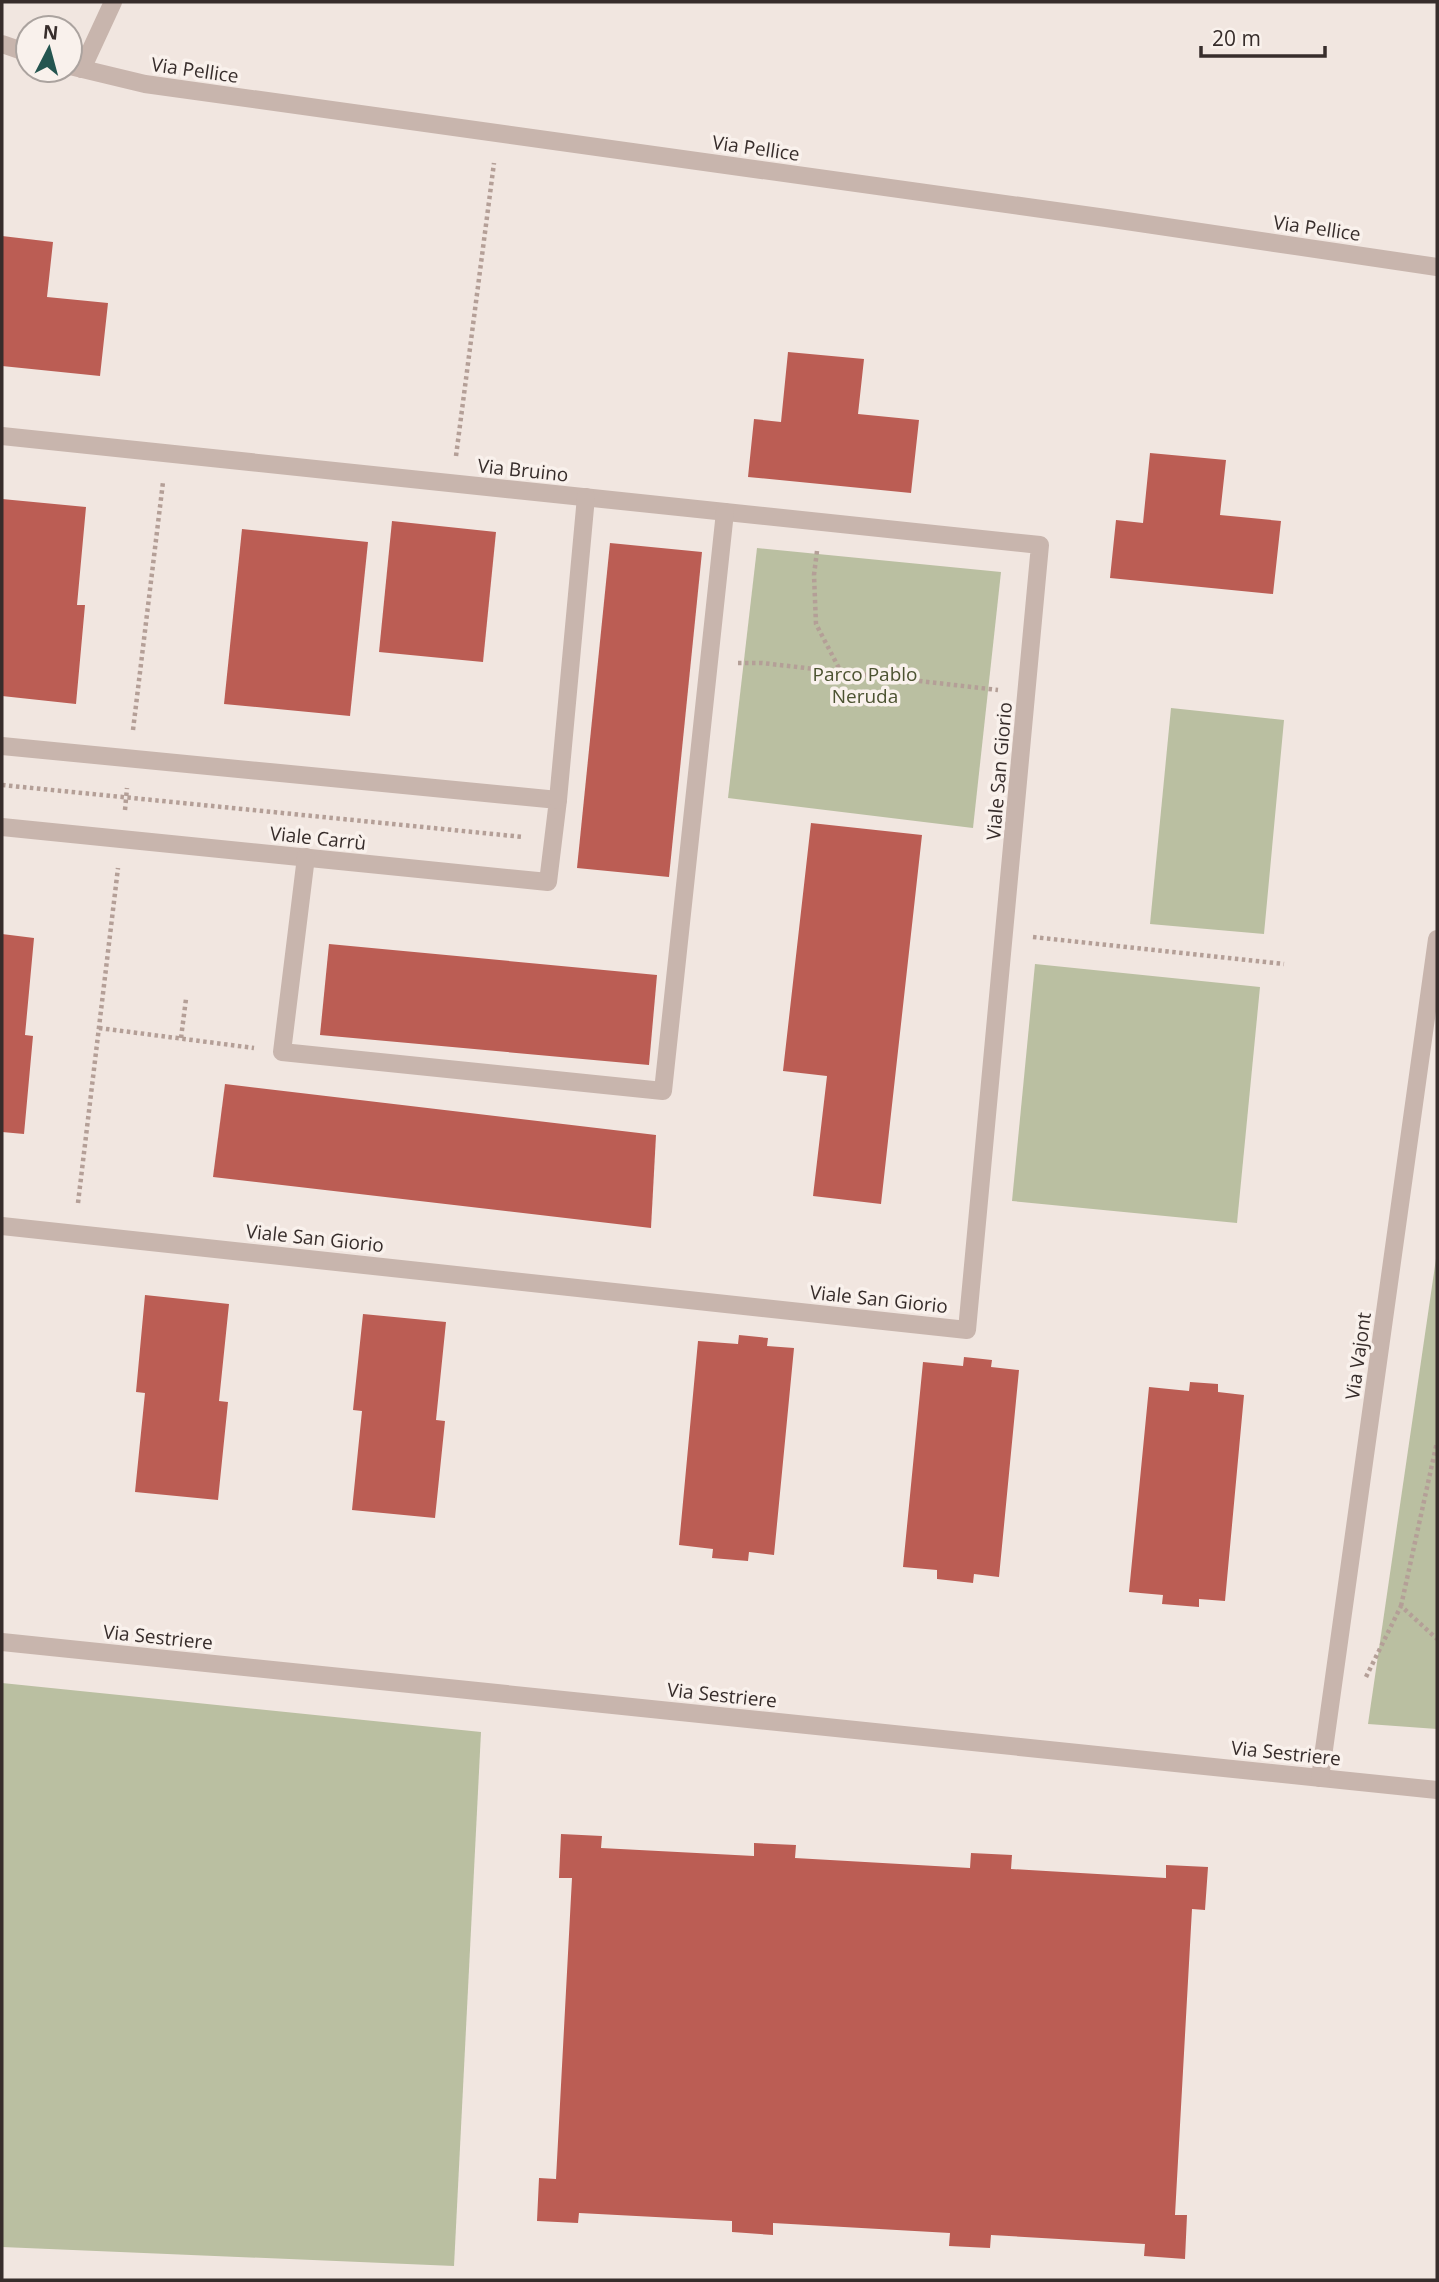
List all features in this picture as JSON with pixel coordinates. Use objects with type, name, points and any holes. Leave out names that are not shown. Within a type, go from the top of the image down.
[{"type":"street","points":[[84,54],[113,2]]},
{"type":"street","name":"Via Pellice","points":[[84,70],[145,85],[1120,220],[1437,267]]},
{"type":"street","name":"Via Bruino","points":[[2,436],[1041,545]]},
{"type":"street","name":"Viale Carrù","points":[[2,827],[548,882],[586,497]]},
{"type":"street","points":[[306,857],[282,1052],[663,1091],[725,512]]},
{"type":"street","name":"Viale San Giorio","points":[[2,1226],[967,1330],[1041,545]]},
{"type":"street","points":[[2,746],[558,800]]},
{"type":"street","name":"Via Vajont","points":[[1320,1778],[1437,939]]},
{"type":"street","name":"Via Sestriere","points":[[2,1642],[1437,1790]]},
{"type":"path","points":[[452,483],[498,134]]},
{"type":"path","points":[[74,1233],[166,453]]},
{"type":"path","points":[[821,522],[814,575],[816,624],[841,672]]},
{"type":"path","points":[[709,663],[762,663],[1027,693]]},
{"type":"path","points":[[2,785],[553,840]]},
{"type":"path","points":[[1004,934],[1284,964]]},
{"type":"path","points":[[181,1038],[186,999]]},
{"type":"path","points":[[99,1027],[243,1046]]},
{"type":"path","points":[[1331,1704],[1352,1706],[1401,1606],[1437,1442]]},
{"type":"path","points":[[1401,1606],[1437,1639]]},
{"type":"green space","name":"Parco Pablo Neruda","points":[[757,548],[1001,572],[973,828],[728,798]]},
{"type":"green space","points":[[1171,708],[1284,720],[1264,934],[1150,924]]},
{"type":"green space","points":[[1035,964],[1260,987],[1237,1223],[1012,1201]]},
{"type":"green space","points":[[1437,1252],[1437,1729],[1368,1724]]},
{"type":"green space","points":[[2,1683],[481,1732],[454,2266],[2,2247]]},
{"type":"building","points":[[2,236],[53,242],[47,297],[108,303],[100,376],[2,366]]},
{"type":"building","points":[[788,352],[864,359],[858,414],[919,420],[911,493],[748,477],[754,419],[781,422]]},
{"type":"building","points":[[1150,453],[1226,460],[1220,515],[1281,521],[1273,594],[1110,578],[1116,520],[1143,523]]},
{"type":"building","points":[[2,499],[86,507],[77,605],[85,605],[76,704],[2,696]]},
{"type":"building","points":[[392,521],[496,532],[483,662],[379,652]]},
{"type":"building","points":[[242,529],[368,542],[350,716],[224,704]]},
{"type":"building","points":[[610,543],[702,552],[669,877],[577,868]]},
{"type":"building","points":[[811,823],[922,835],[881,1204],[813,1196],[827,1076],[783,1071]]},
{"type":"building","points":[[2,934],[34,938],[25,1035],[33,1036],[24,1134],[2,1132]]},
{"type":"building","points":[[329,944],[657,975],[649,1065],[320,1035]]},
{"type":"building","points":[[225,1084],[656,1135],[651,1228],[213,1177]]},
{"type":"building","points":[[145,1295],[229,1304],[219,1401],[228,1402],[218,1500],[135,1492],[145,1393],[136,1392]]},
{"type":"building","points":[[363,1314],[446,1322],[436,1420],[445,1421],[435,1518],[352,1510],[362,1411],[353,1410]]},
{"type":"building","points":[[739,1335],[768,1338],[767,1346],[794,1348],[774,1555],[749,1552],[748,1561],[712,1558],[713,1549],[679,1545],[698,1341],[738,1344]]},
{"type":"building","points":[[964,1357],[992,1360],[991,1367],[1019,1370],[999,1577],[974,1574],[973,1583],[937,1579],[937,1570],[903,1567],[923,1362],[963,1366]]},
{"type":"building","points":[[1190,1382],[1218,1384],[1218,1392],[1244,1395],[1225,1601],[1199,1599],[1199,1607],[1162,1604],[1163,1595],[1129,1592],[1149,1387],[1189,1391]]},
{"type":"building","points":[[561,1834],[602,1836],[601,1848],[754,1856],[754,1843],[796,1845],[795,1858],[970,1868],[971,1853],[1012,1855],[1011,1869],[1166,1878],[1166,1865],[1208,1867],[1205,1910],[1192,1909],[1175,2215],[1187,2215],[1185,2259],[1144,2256],[1145,2244],[991,2235],[990,2248],[949,2246],[950,2233],[773,2223],[773,2235],[732,2232],[732,2221],[579,2213],[578,2223],[537,2221],[539,2178],[556,2179],[572,1878],[559,1878]]}]
